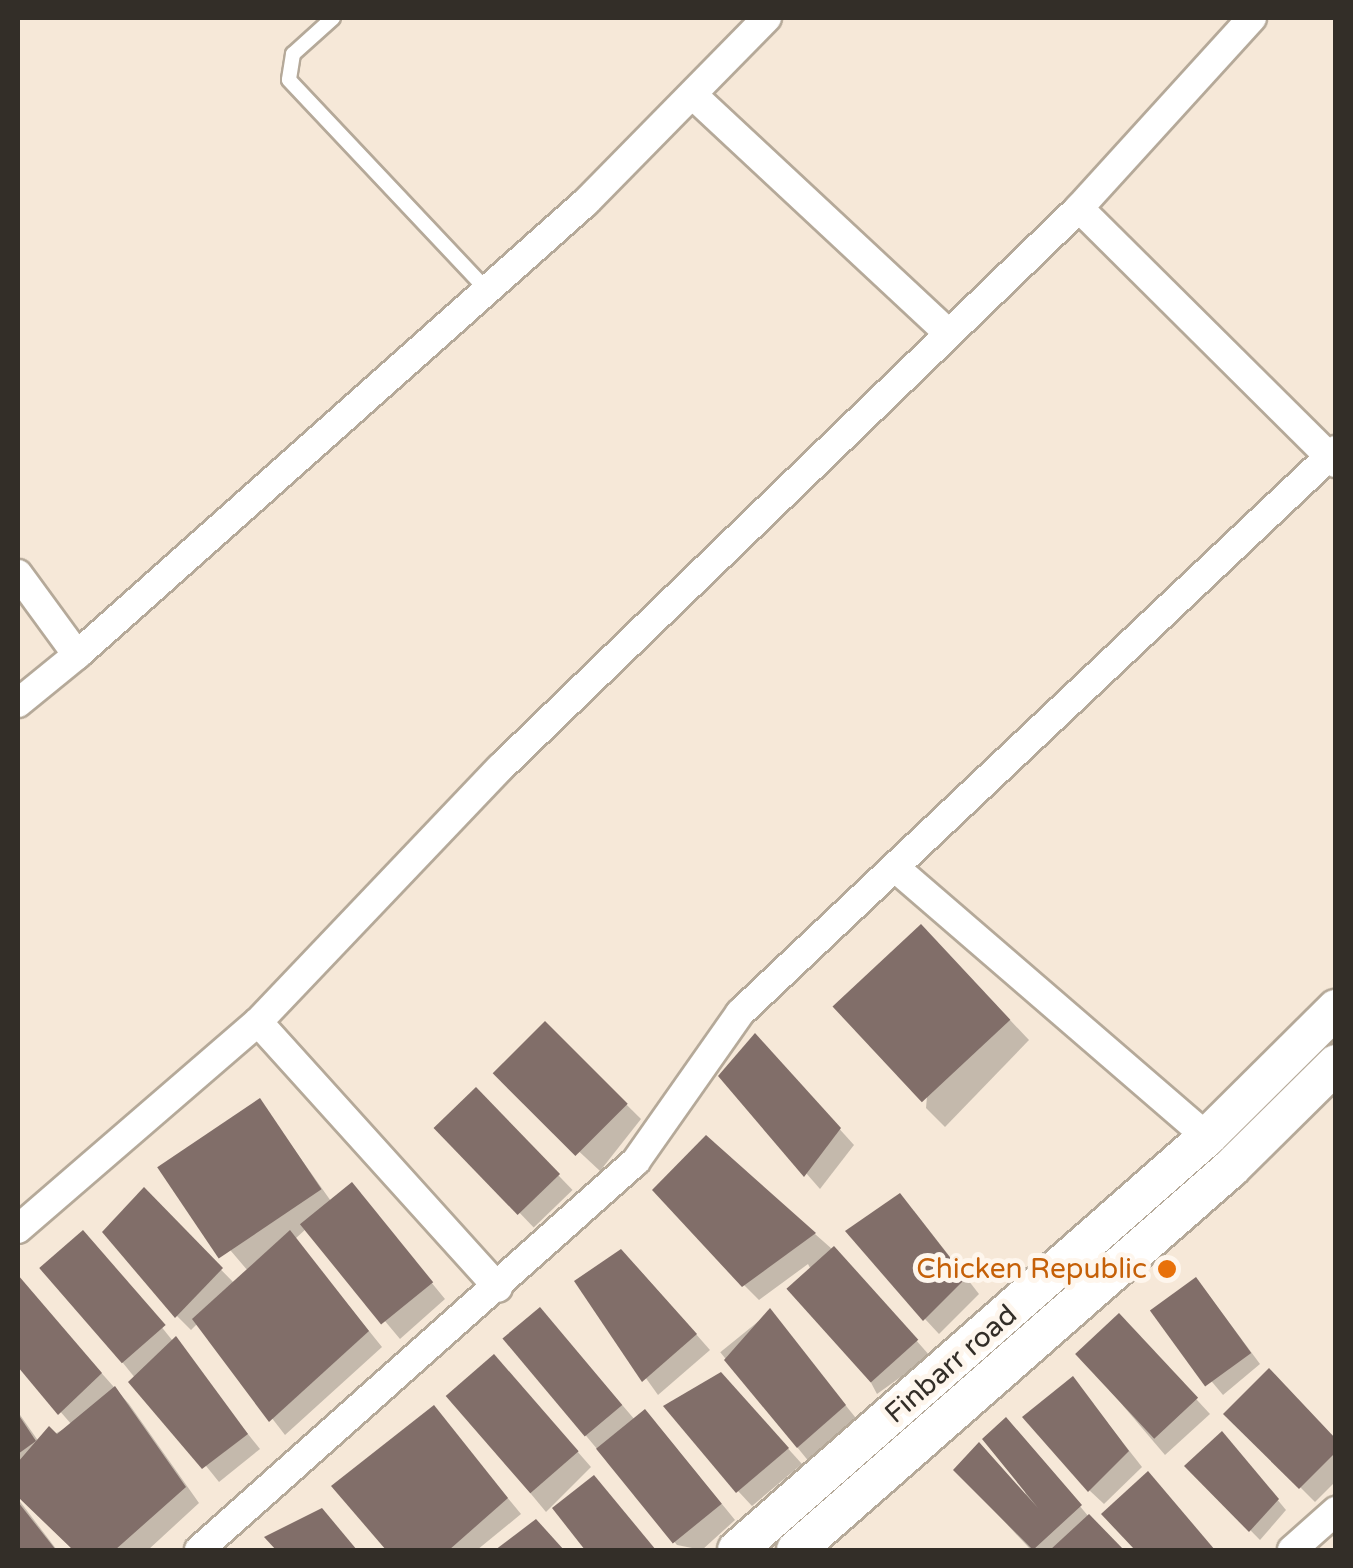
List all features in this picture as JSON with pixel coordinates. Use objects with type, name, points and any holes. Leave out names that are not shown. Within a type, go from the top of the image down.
[{"type":"main road","name":"Finbarr road","points":[[737,1550],[1207,1137],[1336,1009]]},
{"type":"main road","name":"Finbarr road","points":[[796,1550],[1025,1353],[1336,1064]]},
{"type":"main road","points":[[1002,1321],[1025,1353]]},
{"type":"street","points":[[18,703],[488,292],[694,96],[767,18]]},
{"type":"street","points":[[18,1229],[258,1022],[500,768],[945,330],[1079,208],[1252,18]]},
{"type":"street","points":[[694,96],[945,330]]},
{"type":"street","points":[[200,1550],[636,1161],[740,1013],[899,871],[1333,456],[1079,208]]},
{"type":"street","points":[[18,574],[77,655]]},
{"type":"street","points":[[899,871],[1207,1137]]},
{"type":"street","points":[[258,1022],[498,1288]]},
{"type":"street","points":[[1292,1550],[1336,1511]]},
{"type":"lane","points":[[333,18],[293,54],[289,80],[488,292]]},
{"type":"building","points":[[921,924],[1010,1020],[922,1102],[833,1007]]},
{"type":"building","points":[[545,1021],[628,1104],[575,1156],[493,1073]]},
{"type":"building","points":[[755,1033],[841,1128],[804,1177],[718,1076]]},
{"type":"building","points":[[476,1087],[560,1174],[518,1215],[434,1128]]},
{"type":"building","points":[[260,1098],[322,1189],[219,1259],[157,1167]]},
{"type":"building","points":[[706,1135],[816,1233],[742,1287],[652,1190]]},
{"type":"building","points":[[352,1182],[433,1282],[381,1324],[300,1224]]},
{"type":"building","points":[[144,1187],[223,1268],[175,1318],[102,1232]]},
{"type":"building","points":[[900,1193],[966,1278],[923,1321],[845,1231]]},
{"type":"building","points":[[83,1230],[166,1325],[122,1363],[39,1268]]},
{"type":"building","points":[[290,1230],[369,1331],[269,1422],[192,1319]]},
{"type":"building","points":[[834,1246],[918,1340],[871,1382],[786,1289]]},
{"type":"building","points":[[621,1249],[697,1334],[642,1382],[574,1281]]},
{"type":"building","points":[[18,1275],[102,1373],[58,1415],[18,1367]]},
{"type":"building","points":[[1196,1277],[1251,1353],[1205,1387],[1150,1311]]},
{"type":"building","points":[[540,1307],[622,1405],[585,1437],[502,1338]]},
{"type":"building","points":[[770,1308],[846,1405],[797,1448],[724,1360]]},
{"type":"building","points":[[1119,1313],[1198,1398],[1154,1439],[1075,1354]]},
{"type":"building","points":[[176,1336],[248,1434],[202,1469],[128,1382]]},
{"type":"building","points":[[494,1354],[579,1451],[530,1493],[446,1396]]},
{"type":"building","points":[[1269,1368],[1336,1439],[1336,1452],[1299,1489],[1223,1414]]},
{"type":"building","points":[[721,1372],[789,1448],[736,1493],[663,1406]]},
{"type":"building","points":[[1073,1376],[1129,1451],[1088,1492],[1022,1417]]},
{"type":"building","points":[[115,1386],[186,1487],[115,1550],[73,1550],[18,1497],[18,1462],[49,1426],[57,1434]]},
{"type":"building","points":[[434,1405],[508,1498],[449,1550],[386,1550],[331,1486]]},
{"type":"building","points":[[645,1409],[722,1504],[673,1543],[596,1449]]},
{"type":"building","points":[[18,1414],[36,1441],[18,1454]]},
{"type":"building","points":[[1006,1417],[1082,1505],[1033,1550],[953,1470],[979,1442],[1038,1508],[982,1439]]},
{"type":"building","points":[[1222,1431],[1279,1499],[1249,1532],[1184,1466]]},
{"type":"building","points":[[1148,1471],[1215,1550],[1135,1550],[1101,1514]]},
{"type":"building","points":[[594,1475],[656,1550],[585,1550],[552,1508]]},
{"type":"building","points":[[18,1502],[56,1550],[18,1550]]},
{"type":"building","points":[[322,1508],[357,1550],[276,1550],[264,1537]]},
{"type":"building","points":[[1089,1514],[1124,1550],[1050,1550]]},
{"type":"building","points":[[536,1519],[564,1550],[495,1550]]},
{"type":"place","name":"Chicken Republic","points":[[1167,1269]]}]
